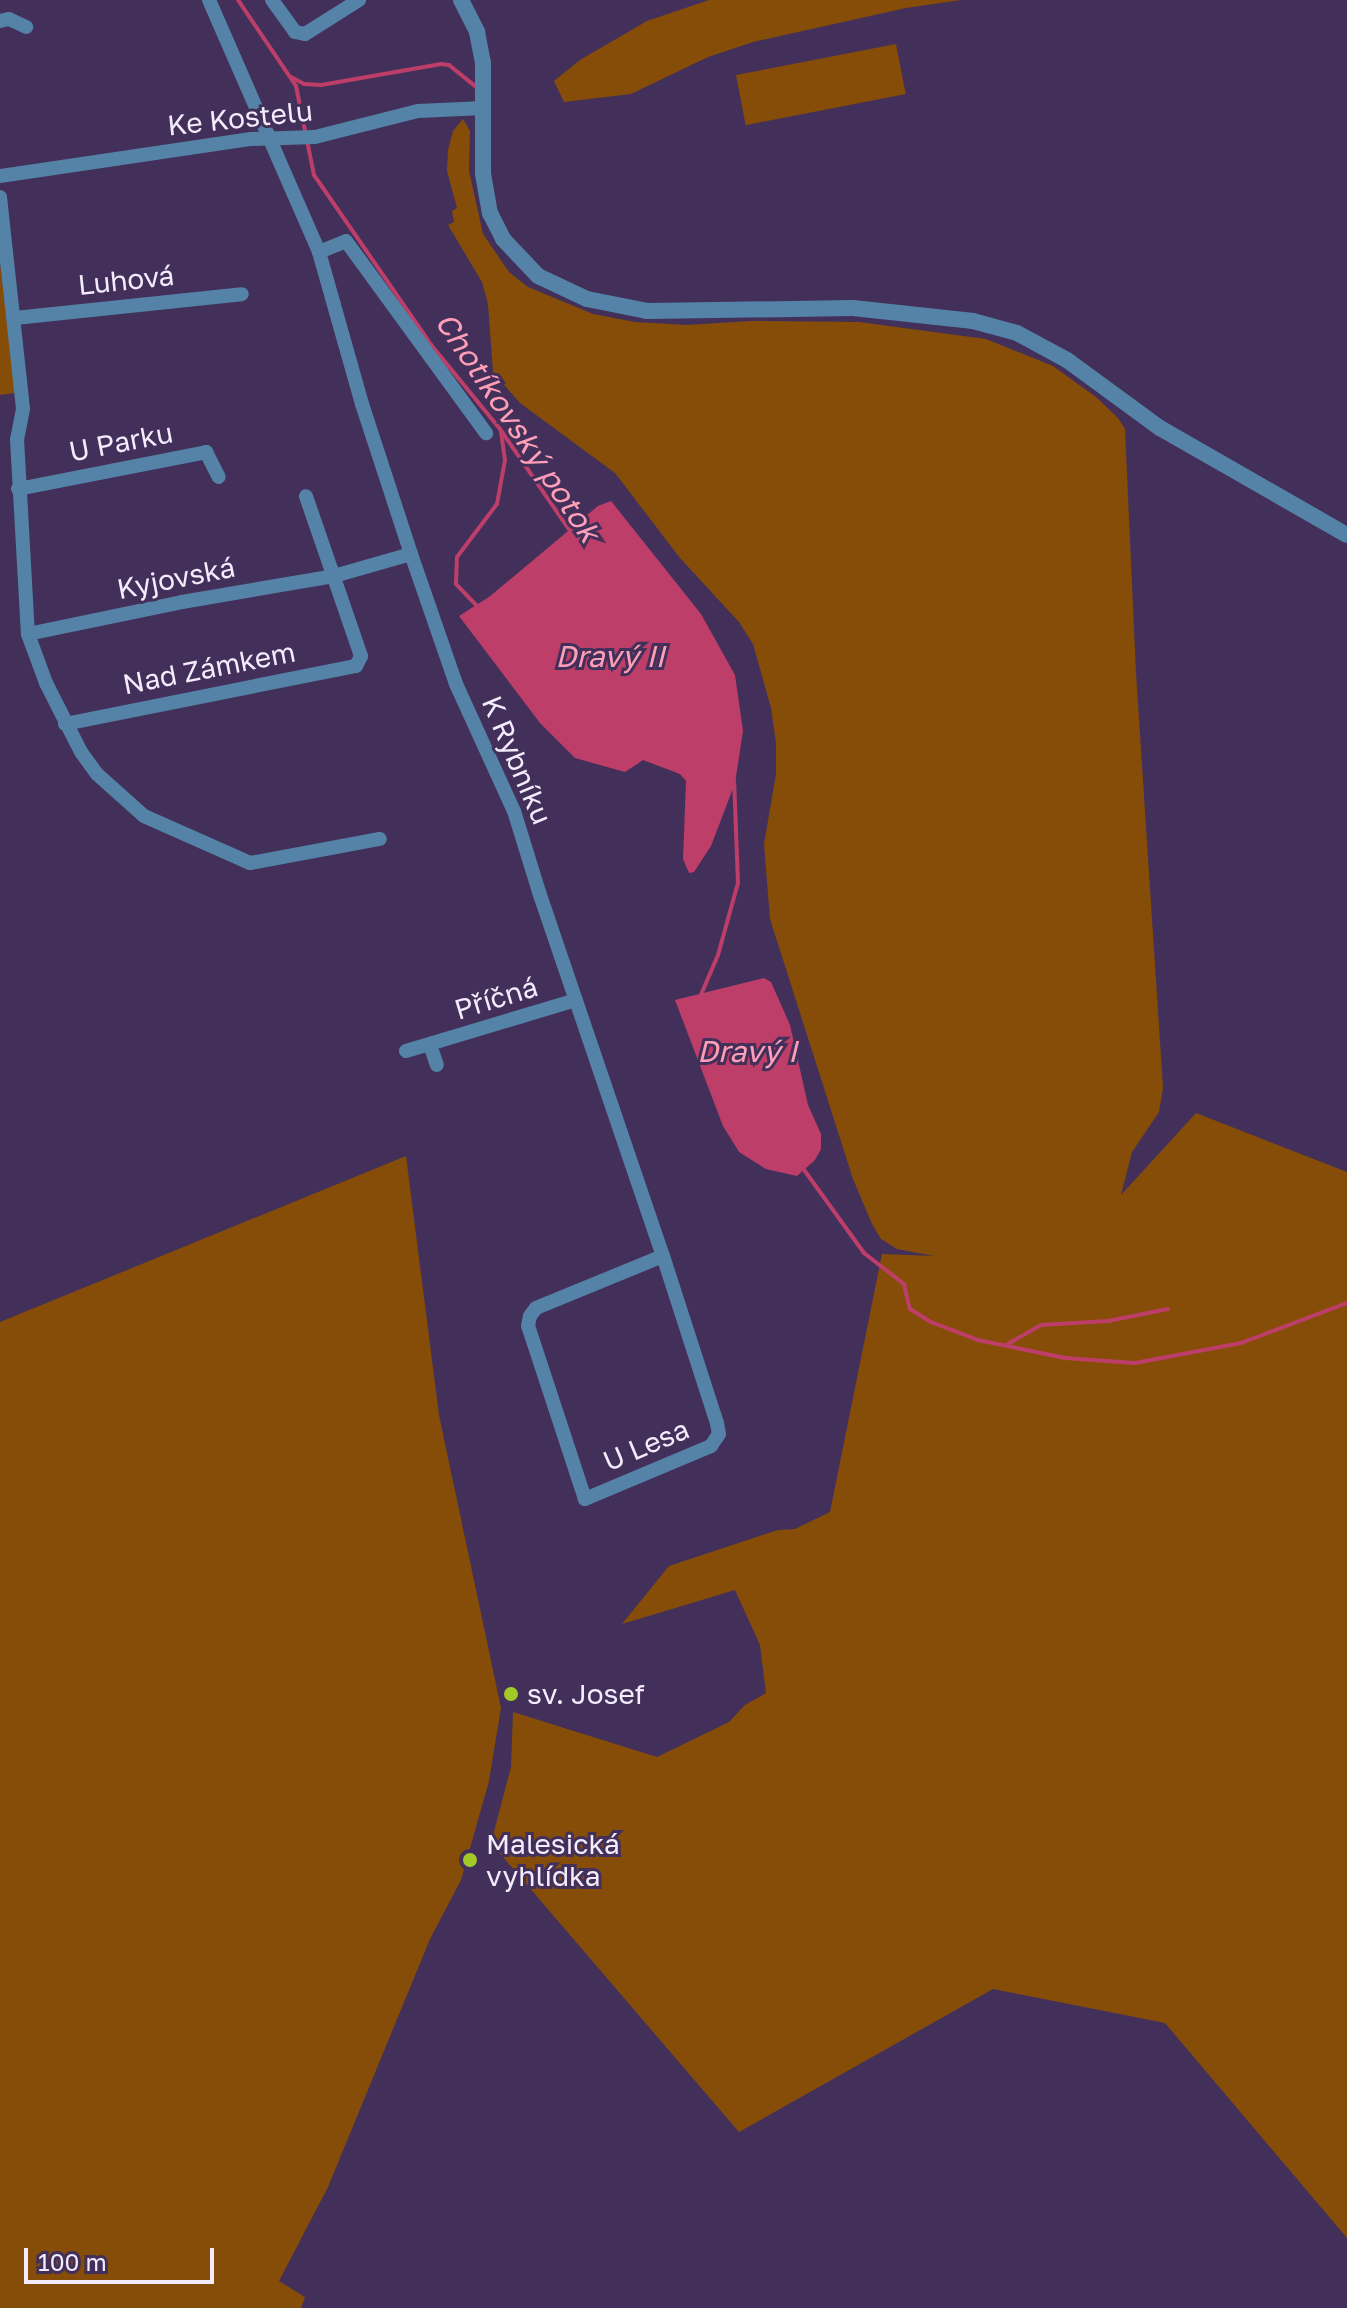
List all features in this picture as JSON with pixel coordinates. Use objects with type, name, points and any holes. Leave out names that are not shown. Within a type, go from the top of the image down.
[{"type":"street","name":"K Rybníku","points":[[210,0],[266,138],[319,252],[362,404],[411,554],[456,684],[504,785],[663,1256]]},
{"type":"street","points":[[272,0],[295,32],[305,34],[359,0]]},
{"type":"street","points":[[461,0],[480,43],[484,108],[483,174],[490,213],[503,239],[523,263],[564,289],[587,299],[647,311],[853,308],[973,321],[1017,333],[1067,360],[1160,428],[1347,535]]},
{"type":"street","points":[[0,21],[9,19],[26,27]]},
{"type":"street","name":"Ke Kostelu","points":[[0,176],[266,138],[315,137],[405,113],[484,108]]},
{"type":"street","points":[[0,197],[23,409],[17,439],[18,489],[28,634],[65,724],[97,774],[144,816],[171,831],[250,863],[380,839]]},
{"type":"street","points":[[319,252],[346,241],[486,433]]},
{"type":"street","name":"Luhová","points":[[15,318],[242,294]]},
{"type":"street","name":"U Parku","points":[[18,489],[206,452],[219,477]]},
{"type":"street","points":[[306,496],[334,576]]},
{"type":"street","name":"Kyjovská","points":[[28,634],[182,602],[334,576],[411,554]]},
{"type":"street","name":"Nad Zámkem","points":[[65,724],[350,668],[361,660],[334,576]]},
{"type":"street","name":"Příčná","points":[[406,1051],[576,1000]]},
{"type":"street","name":"Příčná","points":[[430,1045],[437,1065]]},
{"type":"street","name":"U Lesa","points":[[663,1256],[719,1434],[711,1446],[585,1499],[528,1326],[530,1316],[536,1308],[663,1256]]},
{"type":"shaded area","points":[[709,0],[961,0],[906,8],[753,42],[708,57],[631,94],[564,102],[554,81],[580,60],[647,21]]},
{"type":"shaded area","points":[[896,44],[906,94],[746,125],[736,75]]},
{"type":"shaded area","points":[[463,119],[470,131],[469,171],[483,234],[509,272],[528,287],[593,314],[635,322],[687,325],[751,321],[859,322],[986,339],[1053,366],[1096,397],[1125,429],[1136,673],[1163,1088],[1159,1112],[1132,1152],[1121,1195],[1196,1113],[1347,1172],[1347,2238],[1165,2023],[993,1989],[739,2132],[491,1843],[511,1767],[513,1712],[657,1757],[729,1722],[745,1705],[766,1693],[760,1645],[735,1590],[622,1624],[669,1566],[778,1530],[795,1529],[830,1512],[882,1254],[934,1256],[897,1249],[881,1239],[872,1224],[853,1179],[770,919],[764,844],[776,774],[776,743],[771,708],[753,644],[739,622],[680,558],[615,473],[520,403],[493,372],[488,304],[482,282],[448,225],[454,222],[452,211],[457,208],[447,171],[448,150],[453,131]]},
{"type":"shaded area","points":[[0,264],[15,393],[0,395]]},
{"type":"shaded area","points":[[406,1156],[439,1415],[501,1708],[489,1781],[461,1880],[430,1939],[328,2187],[279,2281],[305,2297],[301,2308],[0,2308],[0,1322]]},
{"type":"water","name":"Dravý II","points":[[611,501],[701,614],[735,675],[743,731],[735,783],[711,846],[694,872],[689,873],[683,859],[686,781],[680,774],[643,760],[625,772],[575,758],[540,723],[459,616],[489,597],[598,506]]},
{"type":"water","name":"Dravý I","points":[[764,978],[771,982],[790,1025],[808,1105],[821,1134],[821,1149],[815,1160],[797,1176],[766,1169],[739,1152],[723,1126],[675,1000]]},
{"type":"waterway","name":"Chotíkovský potok","points":[[238,0],[296,86],[314,175],[432,346],[500,429],[570,531]]},
{"type":"waterway","points":[[291,77],[304,84],[321,85],[441,64],[449,65],[477,88]]},
{"type":"waterway","points":[[478,607],[456,584],[457,557],[497,504],[505,460],[501,431]]},
{"type":"waterway","name":"Chotíkovský potok","points":[[700,997],[718,955],[738,883],[734,781]]},
{"type":"waterway","name":"Chotíkovský potok","points":[[802,1167],[864,1253],[904,1284],[910,1309],[931,1322],[978,1340],[1065,1358],[1135,1363],[1241,1343],[1347,1303]]},
{"type":"waterway","points":[[1006,1345],[1041,1325],[1108,1321],[1168,1309]]},
{"type":"place","name":"sv. Josef","points":[[511,1694]]},
{"type":"place","name":"Malesická vyhlídka","points":[[470,1860]]}]
